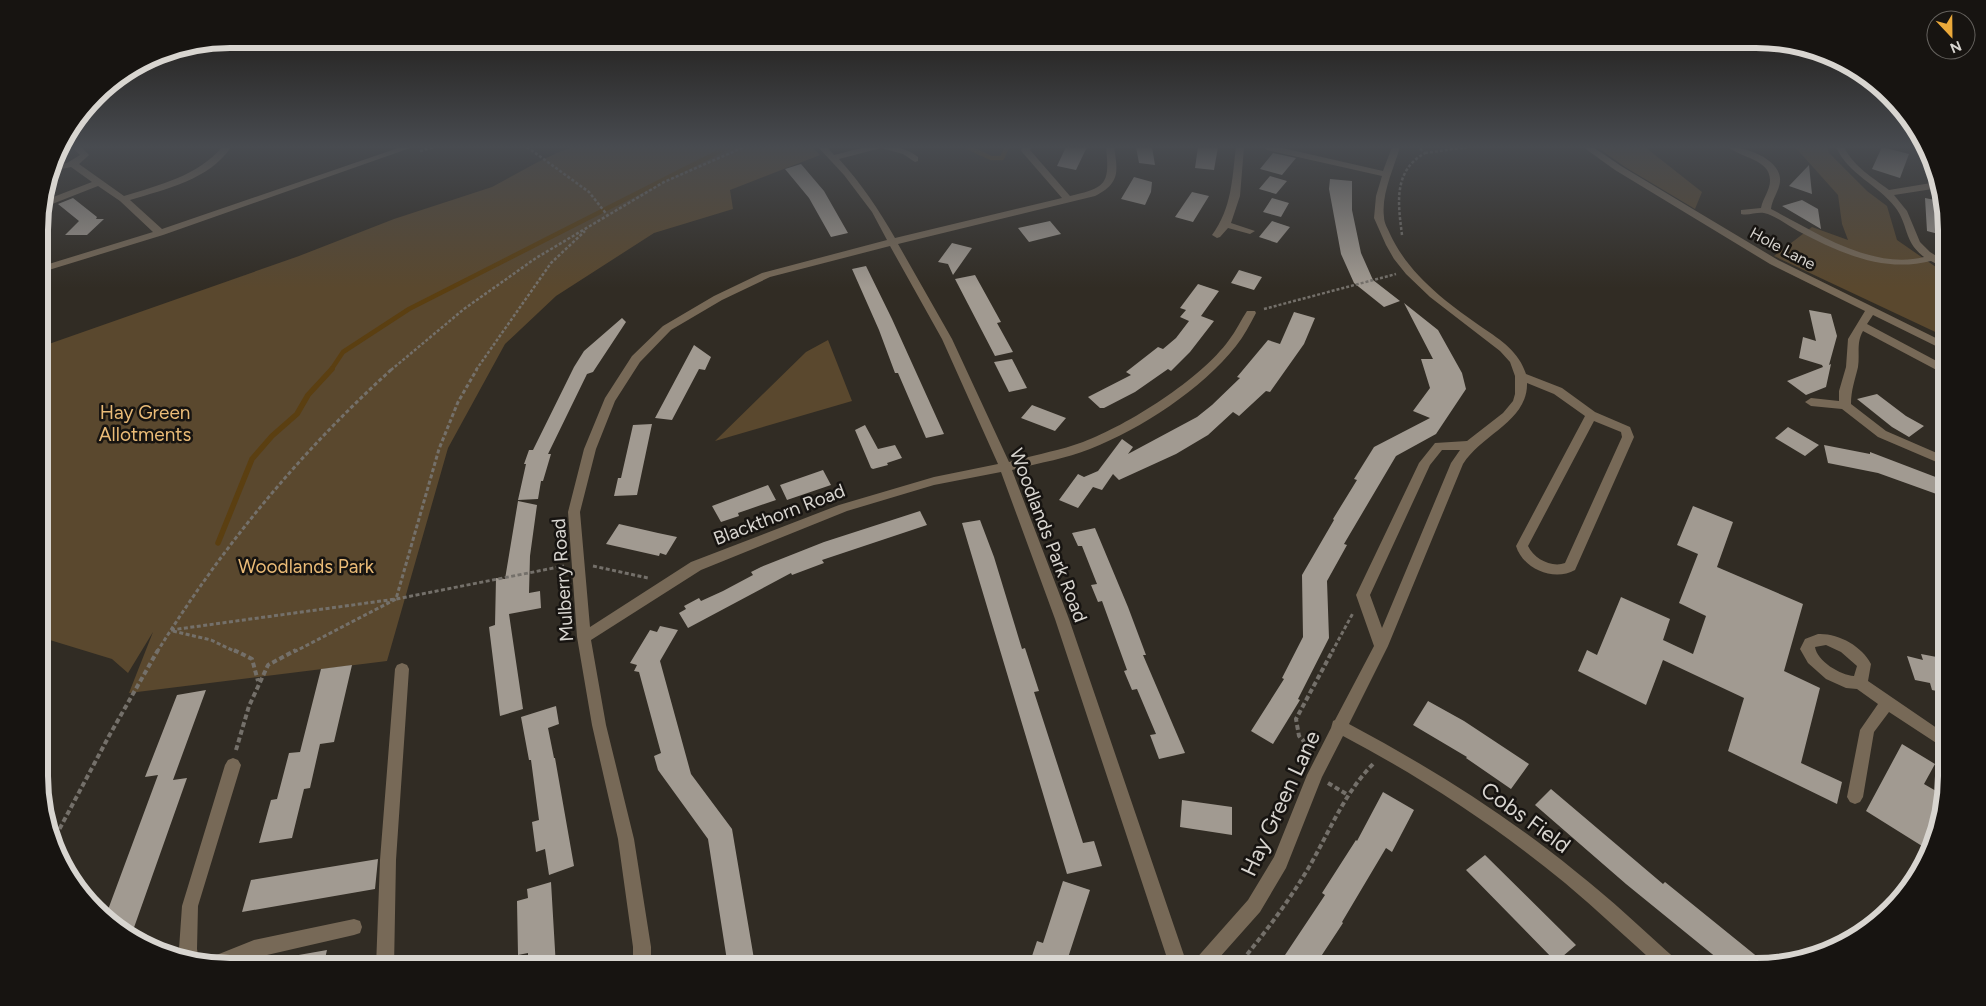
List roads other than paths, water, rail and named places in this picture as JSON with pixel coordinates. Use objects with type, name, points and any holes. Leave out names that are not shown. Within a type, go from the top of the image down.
[{"type":"street","points":[[50,202],[70,194]]},
{"type":"street","points":[[115,194],[160,233]]},
{"type":"street","points":[[123,199],[137,194]]},
{"type":"street","points":[[48,267],[160,233],[273,194]]},
{"type":"street","name":"Woodlands Park Road","points":[[863,194],[876,212],[947,339],[1005,467],[1062,619],[1176,958]]},
{"type":"street","points":[[1063,194],[1068,200]]},
{"type":"street","name":"Mulberry Road","points":[[642,958],[626,839],[599,725],[584,637],[574,512],[590,449],[609,401],[636,359],[667,328],[718,298],[766,275],[830,257],[1092,194]]},
{"type":"street","points":[[1217,235],[1226,224],[1236,194]]},
{"type":"street","points":[[1382,194],[1378,215],[1389,244],[1408,271],[1463,318],[1500,345],[1513,358],[1521,376],[1558,391],[1591,415],[1626,430],[1628,437],[1570,566],[1567,570],[1556,570],[1530,559],[1522,551],[1522,546],[1591,415]]},
{"type":"street","name":"Hole Lane","points":[[1661,194],[1758,253],[1938,343]]},
{"type":"street","points":[[1766,210],[1766,202],[1770,194]]},
{"type":"street","points":[[1888,194],[1907,214],[1913,241],[1938,261]]},
{"type":"street","points":[[1744,212],[1766,210],[1849,250],[1872,258],[1912,264],[1932,258]]},
{"type":"street","points":[[1226,224],[1250,231]]},
{"type":"street","points":[[1845,405],[1845,391],[1852,367],[1853,339],[1871,310]]},
{"type":"street","name":"Blackthorn Road","points":[[584,637],[620,616],[696,566],[843,508],[934,481],[1005,467],[1086,446],[1131,424],[1177,395],[1214,363],[1233,343],[1251,313]]},
{"type":"street","points":[[1862,326],[1938,367]]},
{"type":"street","name":"Hay Green Lane","points":[[1208,958],[1254,906],[1280,862],[1322,760],[1381,646],[1457,463],[1470,445],[1494,427],[1515,406],[1521,395],[1521,376]]},
{"type":"street","points":[[1811,402],[1845,405],[1882,434],[1938,459]]},
{"type":"street","points":[[1381,646],[1363,595],[1425,463],[1440,446],[1470,445]]},
{"type":"street","points":[[385,958],[388,860],[402,669]]},
{"type":"street","points":[[1860,683],[1938,737]]},
{"type":"street","points":[[1855,797],[1867,730],[1887,703]]},
{"type":"street","name":"Cobs Field","points":[[1338,726],[1388,751],[1464,800],[1556,866],[1662,958]]},
{"type":"street","points":[[190,954],[188,949],[190,906],[233,765]]},
{"type":"street","points":[[231,958],[254,949],[354,927]]},
{"type":"waterway","points":[[331,370],[343,352],[409,309],[636,194]]},
{"type":"waterway","points":[[218,543],[252,459],[272,436],[297,414],[308,395],[332,369]]},
{"type":"park label","name":"Hay Green Allotments","points":[[145,423]]},
{"type":"park label","name":"Woodlands Park","points":[[306,566]]}]
